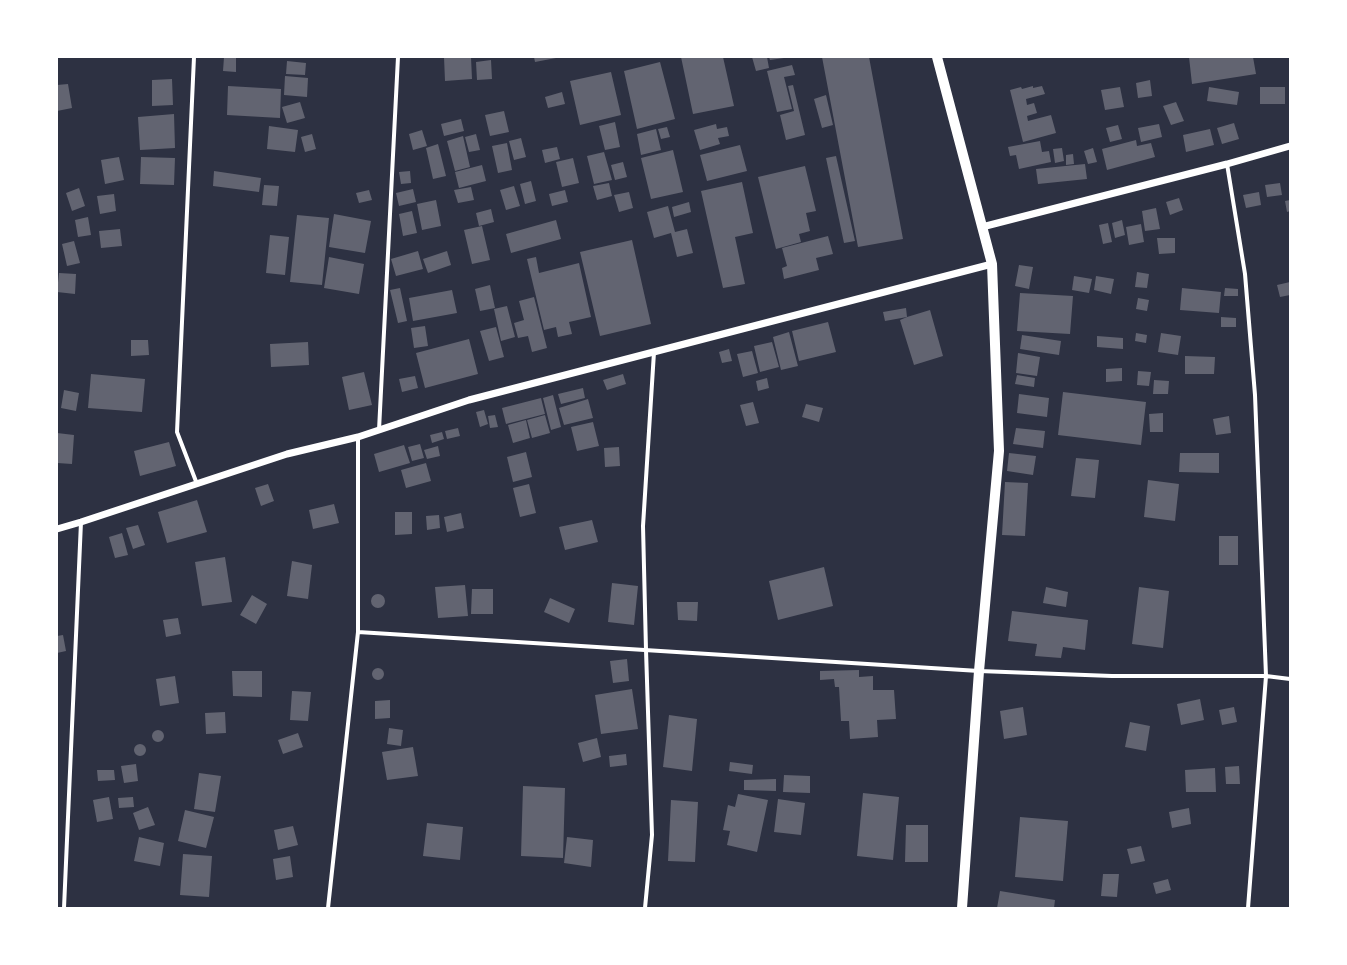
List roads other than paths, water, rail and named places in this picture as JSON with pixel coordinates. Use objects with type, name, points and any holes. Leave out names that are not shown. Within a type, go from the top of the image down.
[{"type":"main road","points":[[937,57],[992,264],[999,451],[979,671],[962,908]]},
{"type":"street","points":[[194,57],[177,432],[197,484]]},
{"type":"street","points":[[379,430],[398,57]]},
{"type":"street","points":[[982,227],[1227,164],[1290,146]]},
{"type":"street","points":[[1227,164],[1245,274],[1255,395],[1266,676],[1248,908]]},
{"type":"street","points":[[57,529],[287,454],[358,437],[469,400],[992,264]]},
{"type":"street","points":[[645,908],[652,835],[643,526],[654,352]]},
{"type":"street","points":[[328,908],[358,632],[358,437]]},
{"type":"street","points":[[64,908],[81,522]]},
{"type":"street","points":[[358,632],[979,671],[1112,676],[1266,676],[1290,679]]}]
